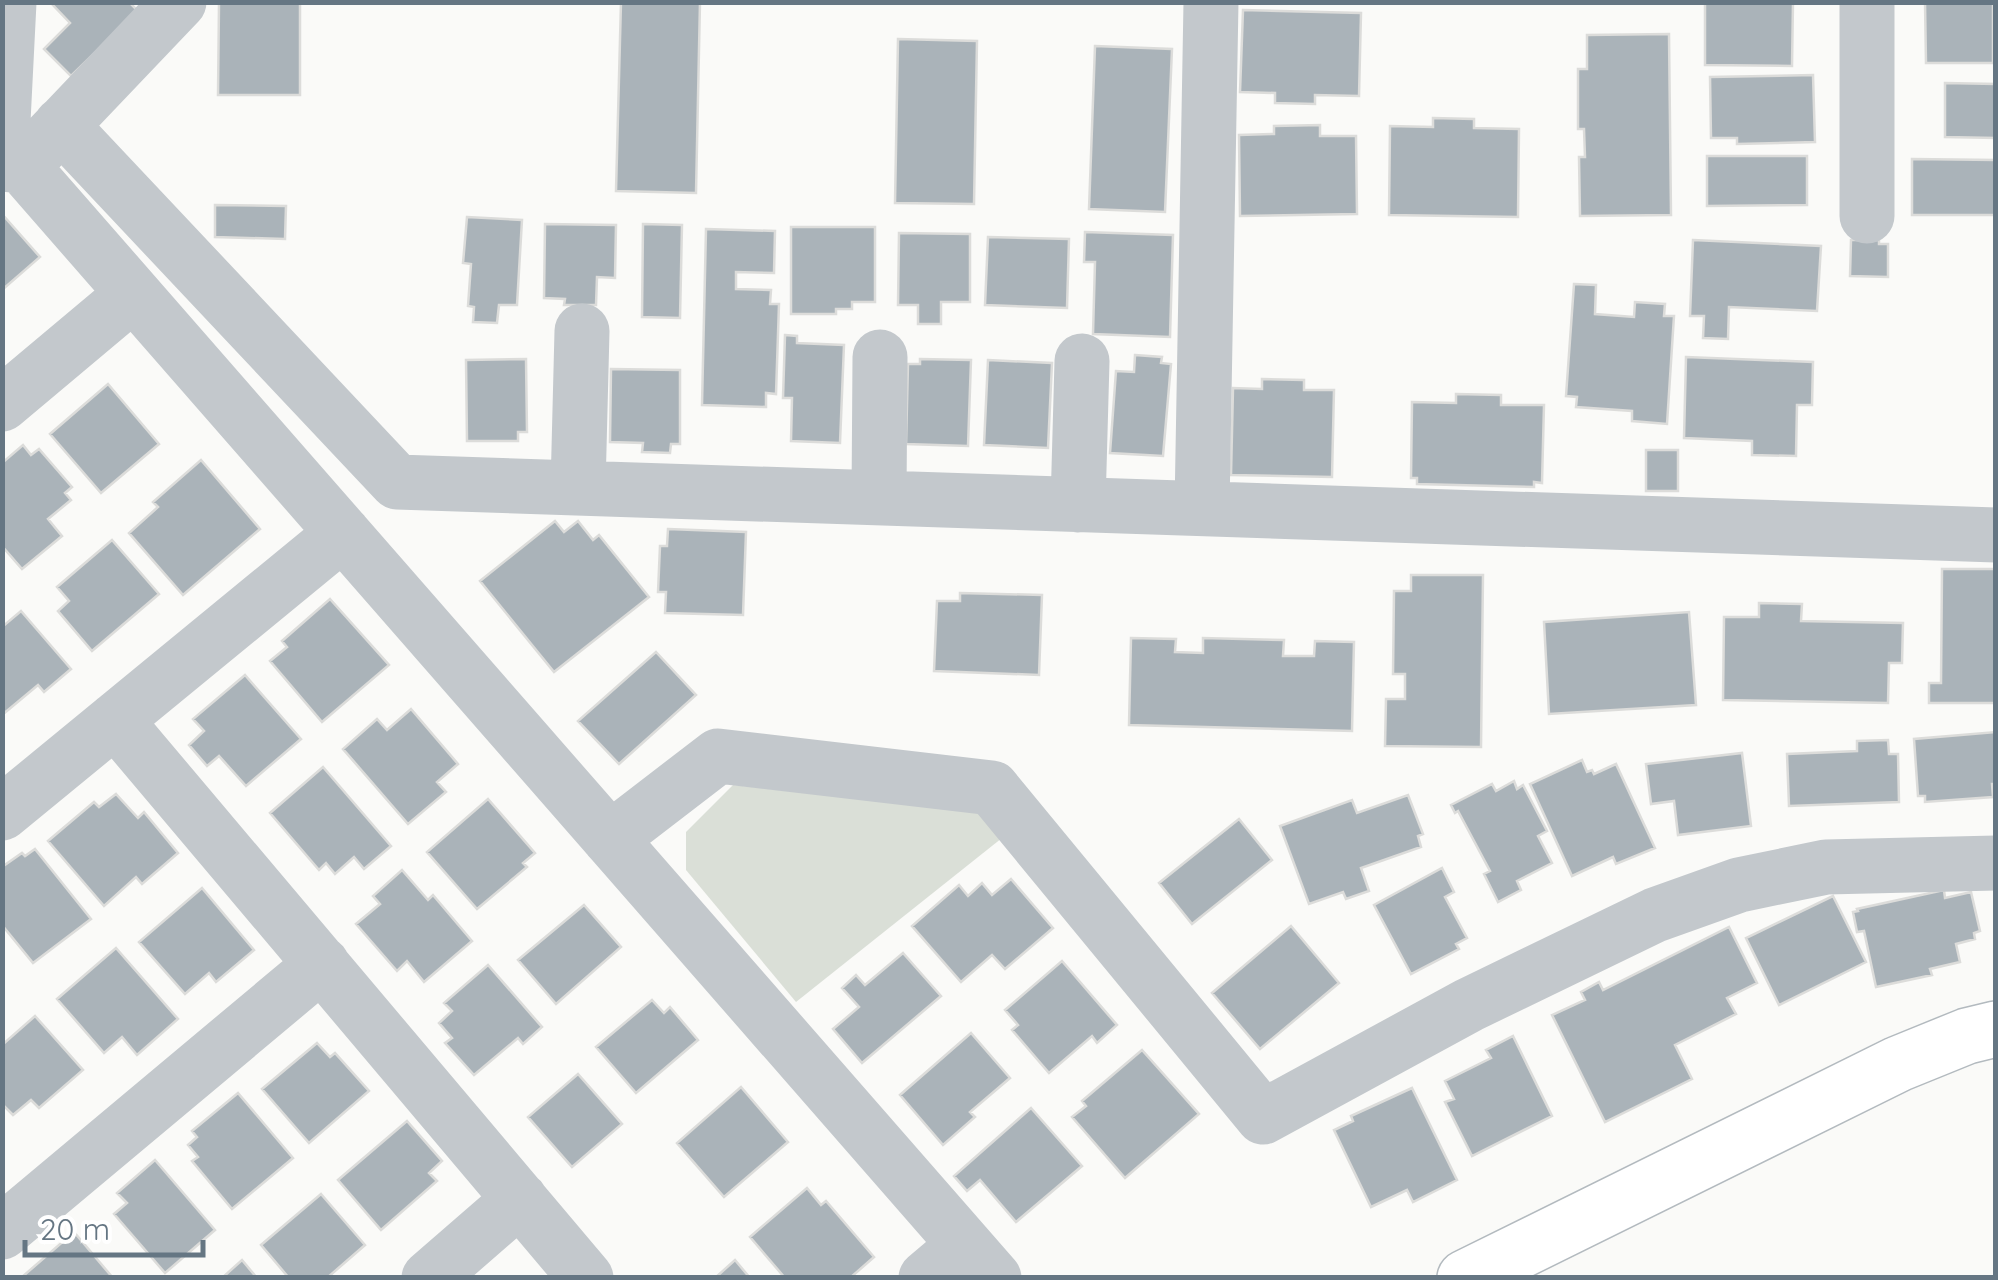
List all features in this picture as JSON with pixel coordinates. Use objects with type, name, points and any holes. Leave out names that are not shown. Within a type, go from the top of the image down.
[{"type":"street","points":[[9,2],[9,157],[134,294],[610,839],[962,1267]]},
{"type":"street","points":[[9,157],[62,125],[179,2]]},
{"type":"street","points":[[1202,508],[1211,2]]},
{"type":"street","points":[[1867,2],[1867,216]]},
{"type":"street","points":[[62,125],[397,482],[1996,535]]},
{"type":"street","points":[[2,404],[134,294]]},
{"type":"street","points":[[578,488],[582,331]]},
{"type":"street","points":[[879,498],[880,358]]},
{"type":"street","points":[[1078,504],[1082,361]]},
{"type":"street","points":[[2,813],[342,533]]},
{"type":"street","points":[[115,720],[586,1278]]},
{"type":"street","points":[[610,839],[718,756],[992,788],[1263,1117],[1469,1004],[1654,915],[1739,885],[1826,867],[1996,863]]},
{"type":"street","points":[[2,1232],[322,964]]},
{"type":"street","points":[[1465,1278],[1898,1064],[1966,1036],[1996,1029]]},
{"type":"street","points":[[429,1278],[520,1199]]},
{"type":"shaded area","points":[[733,785],[983,812],[1002,838],[796,1002],[686,870],[686,832]]},
{"type":"building","points":[[50,2],[129,2],[138,11],[71,76],[44,49],[70,23]]},
{"type":"building","points":[[300,2],[300,95],[218,95],[219,3]]},
{"type":"building","points":[[621,2],[700,2],[696,193],[616,191]]},
{"type":"building","points":[[1705,2],[1793,2],[1792,66],[1705,65]]},
{"type":"building","points":[[1925,2],[1993,2],[1993,63],[1926,63]]},
{"type":"building","points":[[1243,10],[1361,13],[1359,96],[1315,95],[1315,104],[1275,103],[1275,93],[1240,92]]},
{"type":"building","points":[[1669,34],[1671,215],[1580,216],[1579,157],[1585,157],[1584,129],[1578,129],[1578,69],[1587,69],[1587,35]]},
{"type":"building","points":[[898,39],[977,41],[974,204],[895,203]]},
{"type":"building","points":[[1095,46],[1172,49],[1165,212],[1089,209]]},
{"type":"building","points":[[1813,75],[1815,142],[1737,144],[1737,138],[1711,138],[1710,77]]},
{"type":"building","points":[[1945,83],[1996,84],[1996,138],[1945,137]]},
{"type":"building","points":[[1433,118],[1474,119],[1474,128],[1519,129],[1518,217],[1389,215],[1390,126],[1433,127]]},
{"type":"building","points":[[1320,125],[1320,136],[1356,136],[1357,214],[1240,216],[1239,135],[1274,134],[1274,126]]},
{"type":"building","points":[[1707,156],[1807,156],[1807,205],[1707,206]]},
{"type":"building","points":[[1912,159],[1996,160],[1996,215],[1912,215]]},
{"type":"building","points":[[215,205],[286,206],[285,239],[215,237]]},
{"type":"building","points":[[2,214],[40,257],[2,290]]},
{"type":"building","points":[[467,217],[522,220],[517,305],[499,305],[497,323],[473,322],[474,307],[468,306],[471,264],[463,263]]},
{"type":"building","points":[[545,224],[616,225],[615,278],[597,277],[596,305],[564,305],[565,299],[544,298]]},
{"type":"building","points":[[643,224],[682,225],[680,318],[642,317]]},
{"type":"building","points":[[791,227],[875,227],[875,302],[852,302],[852,309],[836,309],[836,314],[791,314]]},
{"type":"building","points":[[706,229],[775,231],[774,273],[736,272],[736,289],[771,290],[770,304],[779,304],[776,394],[766,393],[766,407],[702,405]]},
{"type":"building","points":[[1085,232],[1173,235],[1170,337],[1093,334],[1095,262],[1084,262]]},
{"type":"building","points":[[899,233],[970,234],[970,302],[941,302],[941,324],[918,324],[918,305],[898,305]]},
{"type":"building","points":[[988,237],[1069,239],[1067,308],[985,305]]},
{"type":"building","points":[[1693,240],[1821,246],[1817,311],[1729,307],[1728,339],[1703,338],[1704,316],[1690,316]]},
{"type":"building","points":[[1851,240],[1879,240],[1879,244],[1888,244],[1888,277],[1850,276]]},
{"type":"building","points":[[1574,284],[1596,285],[1595,314],[1634,317],[1635,302],[1665,304],[1664,316],[1674,316],[1667,424],[1632,421],[1632,411],[1576,407],[1577,397],[1566,396]]},
{"type":"building","points":[[785,335],[797,336],[797,343],[844,345],[840,443],[791,441],[792,398],[783,398]]},
{"type":"building","points":[[1135,355],[1162,357],[1161,363],[1171,364],[1163,456],[1110,453],[1116,371],[1134,372]]},
{"type":"building","points":[[1686,357],[1813,362],[1812,405],[1797,405],[1796,456],[1752,455],[1752,441],[1684,438]]},
{"type":"building","points":[[526,359],[527,432],[518,432],[518,441],[467,441],[466,360]]},
{"type":"building","points":[[920,359],[971,360],[968,446],[906,444],[908,364],[920,364]]},
{"type":"building","points":[[988,360],[1052,363],[1048,448],[984,445]]},
{"type":"building","points":[[611,369],[680,370],[680,444],[671,444],[670,453],[642,452],[643,443],[610,442]]},
{"type":"building","points":[[1262,379],[1304,380],[1304,390],[1334,390],[1332,477],[1231,475],[1233,388],[1262,389]]},
{"type":"building","points":[[108,384],[159,444],[101,493],[50,434]]},
{"type":"building","points":[[1456,394],[1501,395],[1501,405],[1544,405],[1542,483],[1534,482],[1534,487],[1417,484],[1417,478],[1411,478],[1412,402],[1456,403]]},
{"type":"building","points":[[23,445],[31,455],[39,449],[72,487],[65,493],[71,500],[48,519],[62,536],[22,569],[2,546],[2,463]]},
{"type":"building","points":[[1646,450],[1678,450],[1678,491],[1646,491]]},
{"type":"building","points":[[201,460],[260,529],[183,595],[129,533],[158,507],[153,502]]},
{"type":"building","points":[[555,521],[564,532],[578,521],[593,540],[599,535],[649,597],[554,672],[480,581]]},
{"type":"building","points":[[668,529],[746,532],[743,615],[665,613],[666,592],[658,592],[660,546],[667,546]]},
{"type":"building","points":[[112,540],[159,594],[92,651],[58,611],[69,601],[57,587]]},
{"type":"building","points":[[1942,569],[1996,569],[1996,703],[1929,703],[1929,683],[1941,683]]},
{"type":"building","points":[[1411,575],[1483,575],[1481,747],[1385,746],[1386,699],[1405,699],[1405,674],[1393,674],[1394,591],[1411,591]]},
{"type":"building","points":[[960,593],[1042,595],[1039,675],[934,671],[937,601],[960,601]]},
{"type":"building","points":[[330,599],[389,665],[322,722],[270,661],[287,647],[282,641]]},
{"type":"building","points":[[1759,603],[1802,604],[1801,621],[1903,623],[1902,663],[1889,663],[1888,703],[1723,700],[1724,617],[1759,617]]},
{"type":"building","points":[[21,611],[71,669],[44,692],[38,685],[2,715],[2,627]]},
{"type":"building","points":[[1689,612],[1696,705],[1549,714],[1544,622]]},
{"type":"building","points":[[1131,638],[1176,639],[1175,652],[1203,653],[1203,638],[1284,640],[1283,656],[1314,656],[1315,641],[1354,642],[1352,731],[1129,725]]},
{"type":"building","points":[[656,652],[696,695],[619,764],[578,721]]},
{"type":"building","points":[[245,675],[301,739],[246,786],[219,756],[207,766],[189,745],[204,731],[193,719]]},
{"type":"building","points":[[411,709],[458,764],[437,782],[446,792],[408,824],[343,749],[377,719],[387,730]]},
{"type":"building","points":[[1996,732],[1993,797],[1925,802],[1925,796],[1918,796],[1914,739]]},
{"type":"building","points":[[1888,740],[1889,754],[1898,754],[1899,802],[1789,806],[1787,754],[1857,751],[1857,741]]},
{"type":"building","points":[[1742,753],[1751,826],[1678,835],[1674,801],[1651,804],[1646,764]]},
{"type":"building","points":[[1582,760],[1587,772],[1592,770],[1594,774],[1616,764],[1655,848],[1616,864],[1613,857],[1572,876],[1530,784]]},
{"type":"building","points":[[323,767],[391,846],[364,869],[354,857],[335,874],[326,863],[319,870],[270,813]]},
{"type":"building","points":[[1514,781],[1517,789],[1523,785],[1547,831],[1538,836],[1552,863],[1517,881],[1521,890],[1498,902],[1484,874],[1490,871],[1451,805],[1492,784],[1496,791]]},
{"type":"building","points":[[116,794],[138,818],[144,812],[178,853],[142,884],[136,877],[104,906],[48,841],[94,802],[99,807]]},
{"type":"building","points":[[1408,795],[1423,834],[1418,836],[1421,847],[1361,868],[1369,891],[1346,899],[1343,892],[1309,904],[1280,826],[1352,800],[1357,813]]},
{"type":"building","points":[[488,799],[535,853],[523,863],[527,867],[477,909],[427,852]]},
{"type":"building","points":[[1239,819],[1272,860],[1192,924],[1159,883]]},
{"type":"building","points":[[35,849],[91,919],[33,963],[2,925],[2,867]]},
{"type":"building","points":[[1442,868],[1454,892],[1445,897],[1467,938],[1456,944],[1459,949],[1411,974],[1374,905]]},
{"type":"building","points":[[402,870],[428,900],[433,895],[472,941],[424,982],[407,961],[397,971],[356,924],[380,904],[373,896]]},
{"type":"building","points":[[1011,879],[1053,928],[1005,969],[992,955],[961,982],[912,926],[959,885],[968,896],[982,883],[992,895]]},
{"type":"building","points":[[202,888],[254,950],[216,982],[209,973],[185,994],[139,942]]},
{"type":"building","points":[[1944,890],[1945,898],[1971,892],[1980,931],[1974,933],[1975,939],[1956,944],[1960,962],[1930,969],[1932,975],[1876,987],[1864,931],[1857,932],[1853,912]]},
{"type":"building","points":[[1833,896],[1866,962],[1779,1005],[1746,938]]},
{"type":"building","points":[[584,905],[621,947],[556,1004],[518,960]]},
{"type":"building","points":[[1291,926],[1339,983],[1260,1049],[1212,993]]},
{"type":"building","points":[[1729,927],[1757,983],[1727,998],[1736,1014],[1675,1045],[1692,1079],[1605,1122],[1552,1015],[1585,1000],[1581,992],[1599,982],[1603,990]]},
{"type":"building","points":[[116,948],[178,1019],[137,1055],[122,1037],[104,1053],[57,999]]},
{"type":"building","points":[[903,953],[941,996],[862,1063],[833,1029],[859,1007],[842,988],[856,975],[865,985]]},
{"type":"building","points":[[1062,961],[1117,1025],[1097,1043],[1092,1036],[1049,1073],[1012,1030],[1018,1025],[1005,1010]]},
{"type":"building","points":[[488,965],[542,1027],[523,1044],[518,1038],[474,1075],[445,1043],[452,1038],[439,1023],[452,1011],[444,1003]]},
{"type":"building","points":[[652,1000],[664,1013],[670,1007],[698,1040],[636,1093],[596,1047]]},
{"type":"building","points":[[35,1016],[83,1070],[39,1108],[31,1100],[13,1115],[2,1104],[2,1045]]},
{"type":"building","points":[[971,1033],[1010,1078],[970,1112],[975,1117],[943,1145],[900,1095]]},
{"type":"building","points":[[1513,1036],[1552,1116],[1472,1156],[1445,1102],[1454,1099],[1445,1081],[1491,1058],[1486,1050]]},
{"type":"building","points":[[317,1043],[330,1057],[335,1053],[369,1091],[309,1143],[262,1089]]},
{"type":"building","points":[[1142,1050],[1199,1114],[1125,1178],[1072,1117],[1086,1106],[1082,1101]]},
{"type":"building","points":[[578,1074],[622,1124],[572,1167],[528,1117]]},
{"type":"building","points":[[741,1087],[788,1142],[724,1197],[677,1143]]},
{"type":"building","points":[[1412,1088],[1457,1180],[1413,1202],[1407,1190],[1371,1207],[1334,1130],[1353,1121],[1351,1116]]},
{"type":"building","points":[[238,1093],[293,1158],[232,1209],[192,1161],[198,1157],[188,1145],[197,1137],[192,1131]]},
{"type":"building","points":[[1031,1108],[1082,1166],[1016,1222],[980,1180],[967,1191],[954,1176]]},
{"type":"building","points":[[407,1121],[442,1161],[429,1173],[437,1181],[381,1230],[338,1180]]},
{"type":"building","points":[[155,1160],[215,1230],[165,1273],[114,1214],[127,1203],[117,1193]]},
{"type":"building","points":[[807,1188],[821,1205],[826,1201],[874,1257],[850,1278],[785,1278],[750,1237]]},
{"type":"building","points":[[321,1194],[365,1245],[327,1278],[289,1278],[261,1245]]},
{"type":"building","points":[[74,1232],[113,1278],[22,1277]]},
{"type":"building","points":[[242,1260],[257,1278],[222,1278]]},
{"type":"building","points":[[735,1260],[750,1278],[715,1278]]}]
